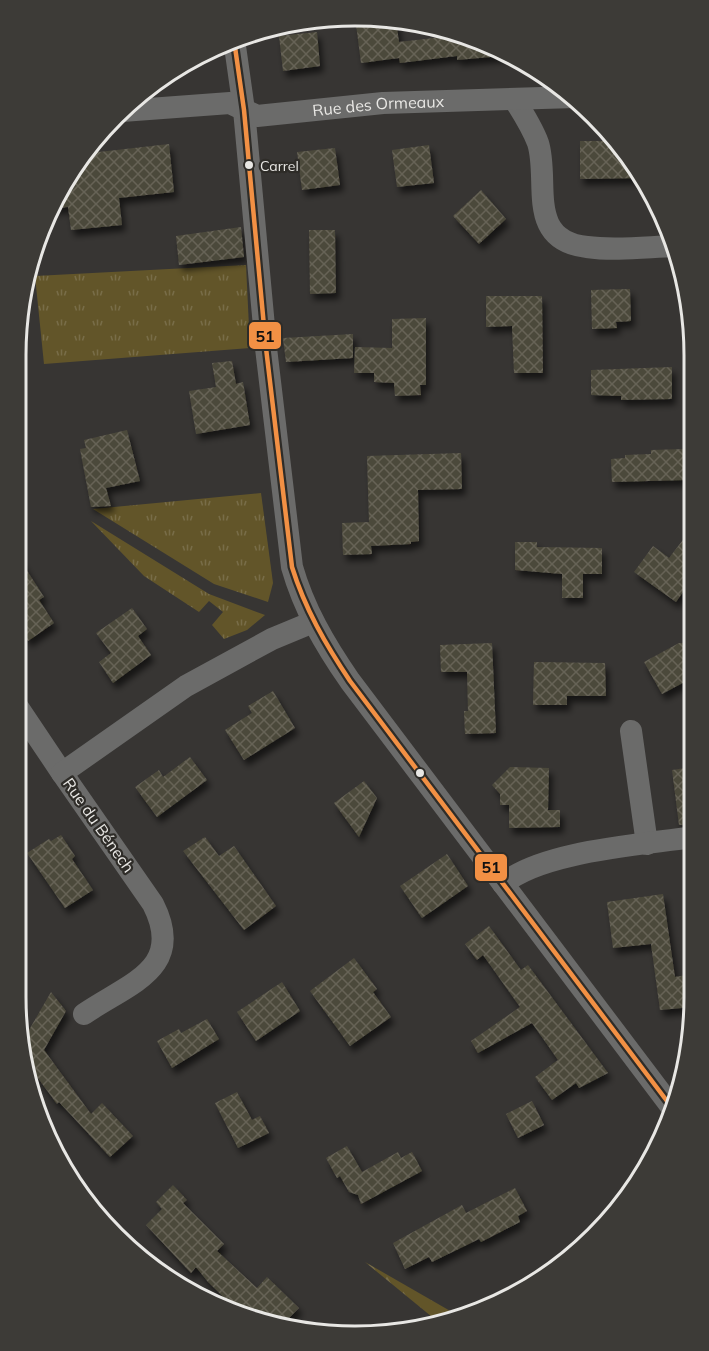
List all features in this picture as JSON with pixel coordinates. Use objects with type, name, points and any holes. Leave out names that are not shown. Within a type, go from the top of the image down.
[{"type":"street","points":[[235,48],[244,110],[266,348],[292,567],[299,593],[313,622],[357,690],[666,1100]]},
{"type":"street","name":"Rue des Ormeaux","points":[[135,110],[230,103],[257,116],[383,103],[561,98]]},
{"type":"street","points":[[514,99],[538,145],[543,214],[553,230],[568,242],[586,248],[665,246]]},
{"type":"street","name":"Rue du Bénech","points":[[84,1014],[144,975],[160,960],[165,941],[163,922],[153,904],[62,773],[186,687],[272,639],[313,622]]},
{"type":"street","points":[[26,720],[62,773]]},
{"type":"street","points":[[631,731],[647,844]]},
{"type":"street","points":[[503,884],[513,875],[549,860],[684,838]]},
{"type":"green space","points":[[246,265],[250,348],[44,364],[35,276]]},
{"type":"green space","points":[[261,493],[273,583],[268,602],[214,584],[93,509]]},
{"type":"green space","points":[[91,521],[209,594],[265,615],[247,630],[224,639],[212,625],[223,612],[209,601],[199,612],[144,576]]},
{"type":"green space","points":[[365,1262],[450,1311],[431,1316]]},
{"type":"building","points":[[356,26],[397,28],[399,42],[441,37],[494,57],[457,60],[457,56],[400,63],[399,58],[361,63]]},
{"type":"building","points":[[317,32],[320,66],[283,71],[279,36]]},
{"type":"building","points":[[580,141],[605,141],[632,178],[580,179]]},
{"type":"building","points":[[169,144],[174,192],[119,198],[122,225],[71,230],[68,207],[60,208],[94,153]]},
{"type":"building","points":[[429,145],[434,183],[397,187],[392,150]]},
{"type":"building","points":[[335,148],[340,185],[302,190],[297,152]]},
{"type":"building","points":[[481,190],[506,219],[479,244],[453,216]]},
{"type":"building","points":[[241,227],[244,257],[179,265],[176,236]]},
{"type":"building","points":[[309,230],[335,230],[336,293],[310,294]]},
{"type":"building","points":[[630,289],[631,321],[616,322],[617,328],[592,329],[591,290]]},
{"type":"building","points":[[486,296],[542,296],[543,373],[514,373],[512,326],[486,327]]},
{"type":"building","points":[[426,318],[426,385],[420,385],[421,395],[395,396],[394,383],[374,382],[374,373],[354,373],[355,347],[392,348],[392,319]]},
{"type":"building","points":[[353,334],[353,358],[286,362],[283,338]]},
{"type":"building","points":[[232,361],[236,384],[243,382],[250,425],[196,434],[189,391],[216,387],[212,363]]},
{"type":"building","points":[[672,367],[672,399],[621,400],[621,396],[591,395],[591,370]]},
{"type":"building","points":[[127,430],[140,481],[106,488],[111,506],[91,507],[80,449],[86,448],[84,440]]},
{"type":"building","points":[[684,449],[684,480],[612,482],[611,459],[625,458],[625,455],[651,454],[651,450]]},
{"type":"building","points":[[461,453],[462,489],[418,490],[419,541],[411,542],[411,544],[371,546],[372,554],[343,555],[342,523],[369,522],[367,456]]},
{"type":"building","points":[[684,538],[684,590],[676,602],[634,572],[653,546],[669,558]]},
{"type":"building","points":[[515,542],[537,542],[537,547],[602,548],[602,574],[583,574],[583,598],[562,598],[562,574],[515,570]]},
{"type":"building","points":[[26,569],[44,597],[39,600],[54,623],[28,641],[26,638]]},
{"type":"building","points":[[132,608],[147,629],[138,636],[151,655],[113,683],[99,662],[111,653],[96,633]]},
{"type":"building","points":[[492,643],[496,733],[465,734],[464,711],[468,711],[467,672],[441,672],[440,645]]},
{"type":"building","points":[[679,643],[684,643],[684,682],[662,694],[644,662]]},
{"type":"building","points":[[534,662],[605,663],[606,696],[567,696],[567,705],[533,705]]},
{"type":"building","points":[[273,691],[295,728],[244,760],[225,730],[252,713],[248,706]]},
{"type":"building","points":[[190,757],[207,780],[157,817],[135,787],[159,770],[163,777]]},
{"type":"building","points":[[510,767],[549,768],[548,810],[560,810],[560,827],[509,828],[509,805],[500,805],[500,794],[492,785]]},
{"type":"building","points":[[684,768],[684,825],[679,825],[672,770]]},
{"type":"building","points":[[364,781],[377,798],[359,837],[334,803]]},
{"type":"building","points":[[61,835],[75,856],[72,859],[93,890],[65,908],[27,853],[49,839],[51,841]]},
{"type":"building","points":[[205,837],[219,856],[234,846],[276,906],[244,930],[183,851]]},
{"type":"building","points":[[447,854],[468,886],[422,918],[400,886]]},
{"type":"building","points":[[663,894],[675,977],[684,976],[683,1008],[660,1010],[651,944],[613,948],[607,902]]},
{"type":"building","points":[[489,926],[521,970],[528,965],[608,1073],[579,1088],[576,1083],[552,1100],[535,1077],[558,1060],[532,1023],[478,1053],[471,1041],[520,1007],[483,955],[477,960],[465,944]]},
{"type":"building","points":[[354,958],[377,989],[373,992],[391,1017],[350,1046],[310,991]]},
{"type":"building","points":[[282,982],[300,1011],[256,1041],[237,1012]]},
{"type":"building","points":[[51,992],[66,1011],[44,1050],[91,1114],[102,1103],[133,1136],[110,1157],[59,1102],[57,1104],[35,1074],[27,1027],[29,1030]]},
{"type":"building","points":[[207,1019],[219,1039],[172,1068],[157,1041],[179,1029],[181,1033]]},
{"type":"building","points":[[237,1092],[252,1120],[260,1116],[269,1133],[238,1148],[215,1103]]},
{"type":"building","points":[[532,1101],[544,1125],[518,1138],[506,1114]]},
{"type":"building","points":[[347,1146],[362,1172],[398,1152],[401,1158],[412,1152],[422,1171],[361,1204],[358,1195],[349,1192],[340,1176],[337,1178],[326,1158]]},
{"type":"building","points":[[173,1185],[187,1200],[183,1203],[224,1244],[217,1251],[257,1288],[267,1277],[299,1308],[288,1319],[249,1308],[225,1298],[196,1267],[191,1273],[146,1225],[162,1209],[156,1202]]},
{"type":"building","points":[[515,1188],[527,1211],[518,1216],[520,1222],[481,1242],[479,1239],[432,1262],[429,1257],[405,1269],[393,1243],[462,1205],[466,1213]]},
{"type":"transit line","name":"51","points":[[235,49],[244,110],[266,348],[292,567],[303,597],[350,681],[666,1100]]},
{"type":"place","name":"Carrel","points":[[249,165]]}]
